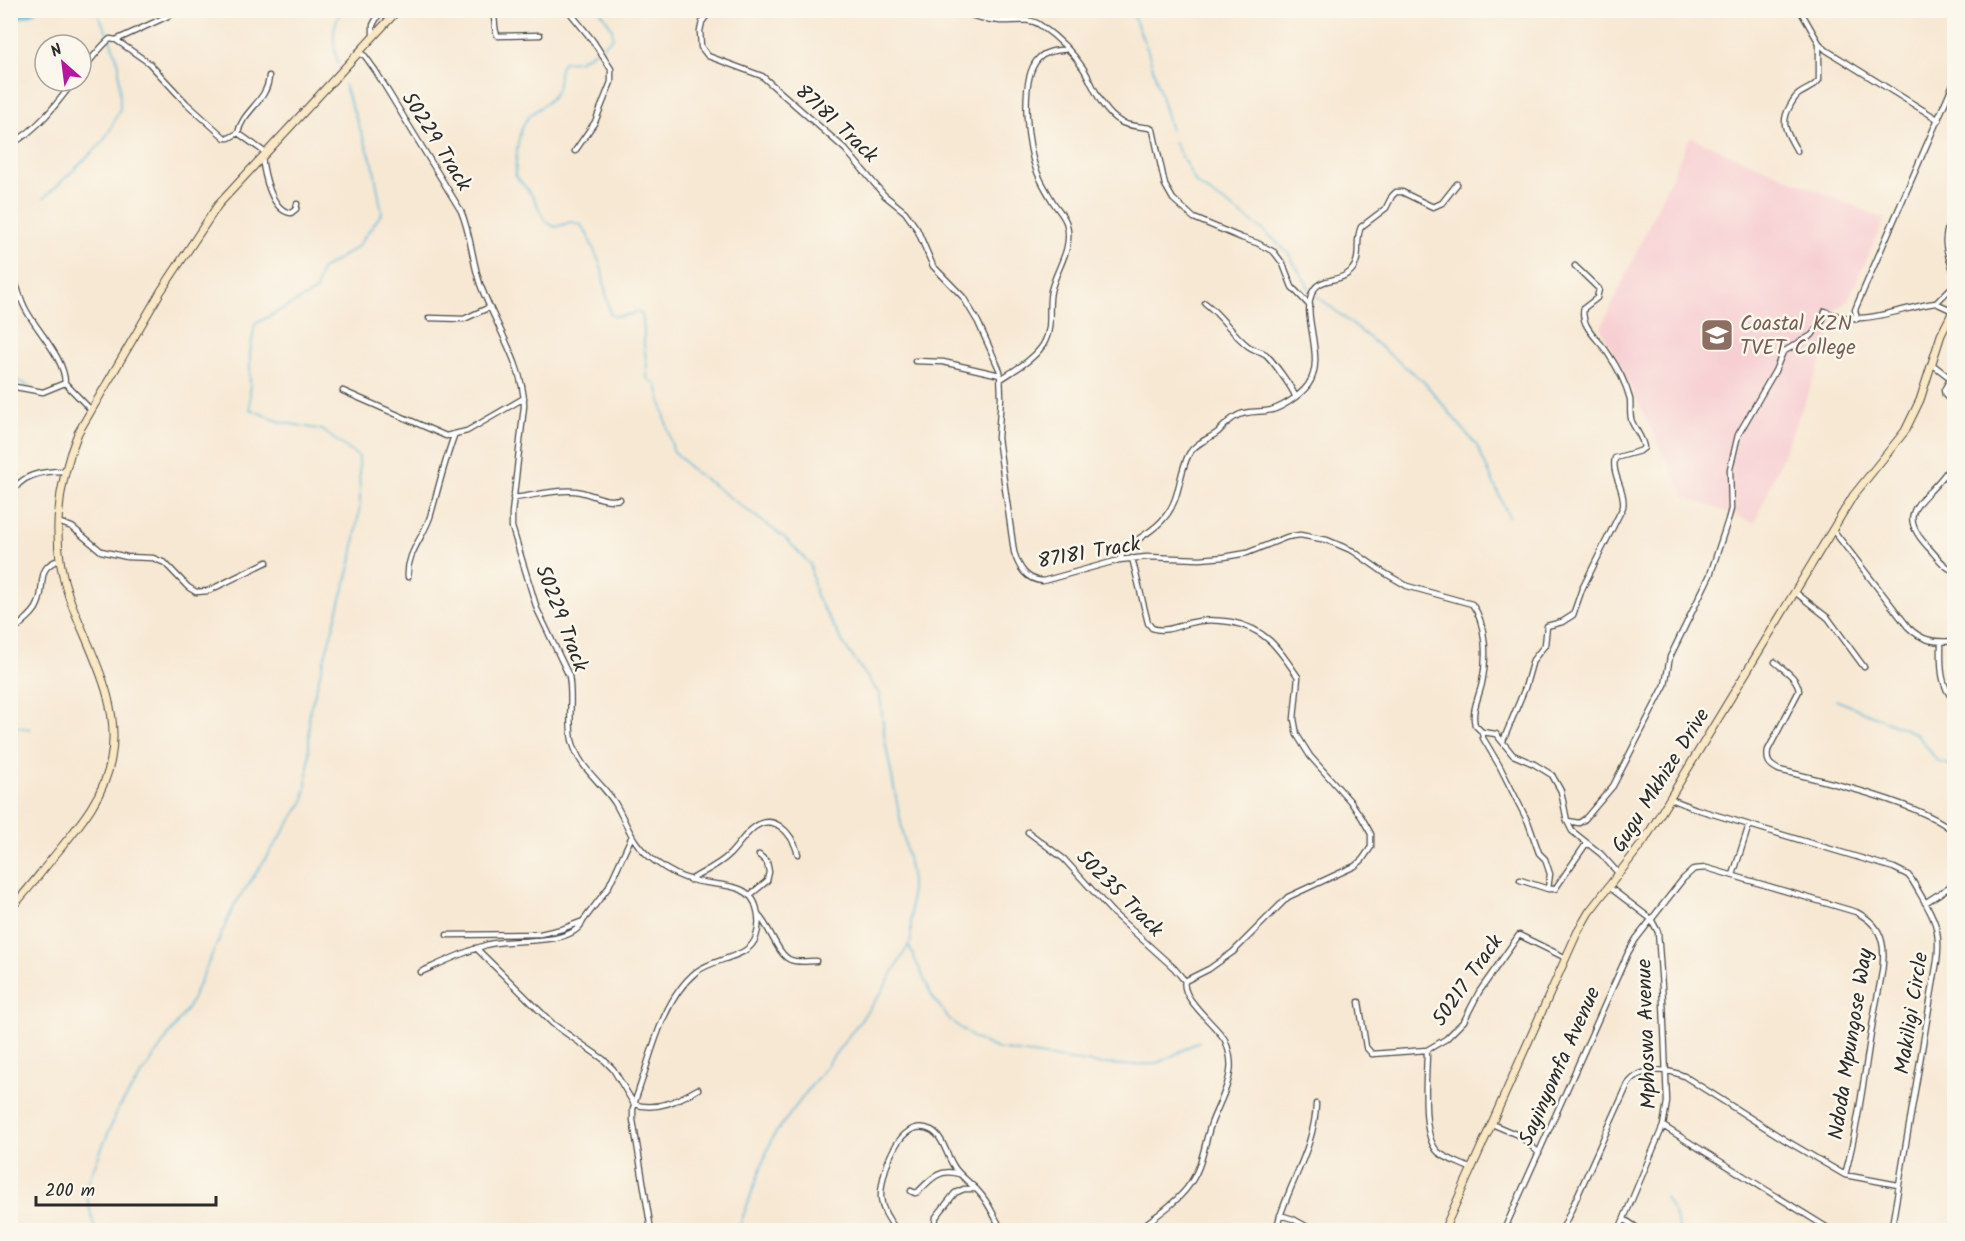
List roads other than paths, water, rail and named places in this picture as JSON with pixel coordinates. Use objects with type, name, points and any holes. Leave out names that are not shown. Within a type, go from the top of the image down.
[{"type":"street","points":[[116,40],[181,10]]},
{"type":"street","points":[[373,37],[373,25],[381,10]]},
{"type":"street","points":[[10,909],[89,812],[102,788],[111,759],[113,726],[109,701],[68,595],[60,560],[59,502],[65,471],[74,443],[90,409],[192,242],[218,205],[398,10]]},
{"type":"street","points":[[490,10],[495,17],[495,30],[498,36],[540,35]]},
{"type":"street","points":[[568,10],[594,41],[611,69],[611,81],[595,122],[576,151]]},
{"type":"street","name":"87181 Track","points":[[711,10],[702,22],[700,31],[701,46],[708,56],[762,76],[845,149],[884,195],[905,212],[917,229],[933,266],[963,297],[978,322],[997,363],[1000,377],[999,447],[1014,552],[1020,568],[1031,578],[1043,581],[1132,558],[1224,557],[1247,553],[1287,537],[1300,535],[1327,540],[1353,551],[1383,573],[1407,586],[1472,604],[1480,623],[1484,647],[1482,683],[1474,720],[1482,732]]},
{"type":"street","points":[[959,10],[968,15],[999,20],[1032,21],[1048,31],[1068,49],[1084,69],[1109,113],[1119,121],[1153,130],[1165,185],[1173,199],[1194,218],[1274,252],[1283,264],[1292,287],[1310,306]]},
{"type":"street","points":[[1800,10],[1819,43],[1837,57],[1939,120]]},
{"type":"street","points":[[93,59],[104,43],[110,39],[116,40],[149,63],[186,103],[225,138],[238,133],[242,121],[266,90],[269,76]]},
{"type":"street","points":[[1797,151],[1786,131],[1784,118],[1794,99],[1819,80],[1819,43]]},
{"type":"street","points":[[915,361],[943,362],[1000,377],[1033,357],[1048,334],[1050,293],[1064,260],[1068,229],[1065,217],[1053,202],[1035,166],[1026,106],[1029,81],[1039,58],[1052,51],[1068,49]]},
{"type":"street","name":"50229 Track","points":[[358,52],[365,56],[375,70],[461,212],[470,234],[478,276],[519,374],[524,398],[512,527],[537,609],[569,676],[571,733],[582,765],[615,803],[631,838],[655,862],[690,880],[738,888],[750,895]]},
{"type":"street","points":[[1857,319],[1855,310],[1857,305],[1954,82]]},
{"type":"street","points":[[11,143],[30,133],[66,93]]},
{"type":"street","points":[[238,133],[264,155],[264,177],[278,206],[291,213],[296,209],[297,204]]},
{"type":"street","points":[[1119,560],[1130,543],[1149,532],[1166,517],[1175,502],[1185,463],[1193,448],[1216,433],[1235,416],[1272,410],[1295,396],[1310,382],[1315,360],[1310,306],[1312,292],[1325,280],[1342,276],[1352,270],[1358,258],[1361,227],[1386,208],[1394,193],[1402,192],[1425,205],[1435,207],[1457,184]]},
{"type":"street","points":[[1954,212],[1945,241],[1954,272]]},
{"type":"street","points":[[1503,741],[1525,688],[1533,660],[1545,645],[1546,629],[1551,624],[1562,622],[1573,615],[1582,588],[1623,507],[1623,492],[1614,465],[1616,458],[1644,448],[1632,422],[1627,392],[1609,354],[1592,333],[1584,318],[1584,308],[1597,297],[1599,289],[1575,266]]},
{"type":"street","points":[[10,269],[24,307],[54,353],[64,382],[90,409]]},
{"type":"street","points":[[1936,303],[1954,285]]},
{"type":"street","points":[[1205,303],[1216,311],[1248,346],[1268,356],[1284,379],[1292,386],[1295,396]]},
{"type":"street","points":[[1567,821],[1582,822],[1607,794],[1665,685],[1670,657],[1710,575],[1728,520],[1731,509],[1730,469],[1738,435],[1775,371],[1783,352],[1812,335],[1823,320],[1825,310],[1842,318],[1857,319],[1936,303],[1954,310]]},
{"type":"street","points":[[429,318],[464,319],[490,307]]},
{"type":"street","name":"Gugu Mkhize Drive","points":[[1444,1230],[1582,924],[1644,841],[1671,799],[1862,483],[1905,431],[1920,400],[1941,335],[1954,310]]},
{"type":"street","points":[[1932,364],[1950,378]]},
{"type":"street","points":[[1954,373],[1944,390],[1954,404]]},
{"type":"street","points":[[10,386],[43,392],[64,382]]},
{"type":"street","points":[[343,391],[439,435],[454,436],[524,398]]},
{"type":"street","points":[[408,577],[407,567],[410,556],[427,524],[442,468],[454,436]]},
{"type":"street","points":[[1954,462],[1921,498],[1911,514],[1916,532],[1943,564],[1954,571]]},
{"type":"street","points":[[10,497],[16,487],[32,475],[50,471],[65,471]]},
{"type":"street","points":[[513,498],[574,491],[590,494],[603,500],[620,499]]},
{"type":"street","points":[[58,522],[72,527],[101,551],[127,557],[153,558],[165,563],[188,587],[196,592],[208,591],[267,562]]},
{"type":"street","points":[[1833,530],[1908,627],[1922,638],[1941,642],[1954,641]]},
{"type":"street","points":[[1132,558],[1148,623],[1152,628],[1163,630],[1207,619],[1220,620],[1258,630],[1276,647],[1298,677],[1294,719],[1297,735],[1310,756],[1350,801],[1372,837],[1371,847],[1355,866],[1288,897],[1233,952],[1209,969],[1185,981]]},
{"type":"street","points":[[10,637],[37,607],[42,593],[42,578],[45,570],[51,562],[60,560]]},
{"type":"street","points":[[1795,591],[1828,618],[1864,667]]},
{"type":"street","points":[[1941,642],[1941,669],[1945,687],[1954,700]]},
{"type":"street","points":[[1775,662],[1795,680],[1799,691],[1768,750],[1767,758],[1771,765],[1779,770],[1910,808],[1941,822],[1954,832]]},
{"type":"street","points":[[1548,889],[1550,874],[1545,859],[1539,853],[1528,822],[1483,738],[1482,732],[1496,734],[1514,755],[1552,775],[1560,791],[1567,821],[1572,831],[1601,854],[1619,874]]},
{"type":"street","name":"Makiligi Circle","points":[[1671,799],[1696,809],[1894,868],[1908,875],[1936,923],[1940,942],[1890,1230]]},
{"type":"street","points":[[690,880],[722,861],[751,830],[759,825],[777,824],[785,828],[794,841],[798,854]]},
{"type":"street","points":[[1733,875],[1749,825]]},
{"type":"street","name":"50235 Track","points":[[1028,831],[1064,860],[1113,913],[1174,968],[1185,981],[1184,987],[1188,995],[1226,1042],[1230,1060],[1230,1075],[1195,1176],[1176,1200],[1138,1230]]},
{"type":"street","points":[[422,972],[476,948],[497,942],[532,942],[576,929],[608,888],[631,838]]},
{"type":"street","points":[[1520,880],[1548,889],[1556,889],[1586,844]]},
{"type":"street","points":[[651,1230],[633,1120],[634,1104],[672,1000],[686,981],[703,967],[747,951],[753,944],[757,935],[759,916],[756,904],[750,895],[767,881],[769,872],[767,862],[759,855]]},
{"type":"street","name":"Ndoda Mpungose Way","points":[[1651,919],[1683,879],[1694,869],[1700,867],[1856,912],[1872,923],[1882,941],[1883,955],[1845,1175]]},
{"type":"street","points":[[1925,903],[1954,884]]},
{"type":"street","points":[[1609,887],[1651,919]]},
{"type":"street","points":[[759,916],[787,958],[792,961],[816,961]]},
{"type":"street","name":"Mphoswa Avenue","points":[[1619,1230],[1663,1126],[1667,1102],[1660,942],[1651,919]]},
{"type":"street","name":"Sayinyomfa Avenue","points":[[1504,1230],[1628,952],[1651,919]]},
{"type":"street","points":[[447,935],[540,934],[583,921]]},
{"type":"street","name":"50217 Track","points":[[1359,1002],[1366,1047],[1372,1054],[1427,1050],[1446,1039],[1464,1021],[1479,992],[1519,935],[1566,958]]},
{"type":"street","points":[[476,948],[553,1024],[603,1059],[613,1069],[634,1104],[649,1108],[683,1098],[698,1089]]},
{"type":"street","points":[[1427,1050],[1426,1102],[1431,1139],[1441,1154],[1472,1169]]},
{"type":"street","points":[[1562,1230],[1628,1084],[1632,1078],[1642,1072],[1666,1071],[1684,1076],[1845,1175],[1898,1185]]},
{"type":"street","points":[[1276,1230],[1309,1141],[1316,1104]]},
{"type":"street","points":[[1492,1124],[1520,1137],[1539,1153]]},
{"type":"street","points":[[1663,1126],[1831,1230]]},
{"type":"street","points":[[897,1230],[884,1212],[881,1194],[886,1164],[904,1136],[923,1128],[936,1134],[959,1174],[976,1189],[991,1209],[1002,1230]]},
{"type":"street","points":[[911,1191],[918,1192],[941,1172],[959,1174]]},
{"type":"street","points":[[938,1230],[935,1225],[936,1217],[956,1192],[976,1189]]},
{"type":"street","points":[[1280,1215],[1293,1218],[1313,1230]]},
{"type":"street","points":[[1624,1219],[1640,1230]]},
{"type":"waterway","points":[[10,17],[31,10]]},
{"type":"waterway","points":[[44,198],[100,145],[120,109],[119,64],[96,10]]},
{"type":"waterway","points":[[338,64],[334,30],[342,10]]},
{"type":"waterway","points":[[600,10],[612,28],[613,37],[602,47]]},
{"type":"waterway","points":[[1093,10],[1102,13],[1149,10]]},
{"type":"waterway","points":[[1132,13],[1148,51],[1171,130]]},
{"type":"waterway","points":[[596,51],[578,61],[563,62],[555,93],[523,125],[515,175],[533,197],[543,217],[550,224],[555,227],[571,222],[580,224],[587,234],[601,266],[610,314],[620,316],[637,312],[642,315],[647,378],[654,383]]},
{"type":"waterway","points":[[95,1230],[85,1189],[118,1109],[189,1006],[234,906],[304,801],[309,759],[309,714],[351,563],[360,506],[359,457],[322,430],[281,422],[250,409],[250,353],[255,324],[316,291],[321,270],[357,247],[382,213],[373,164],[344,85]]},
{"type":"waterway","points":[[1174,142],[1196,183],[1262,229],[1288,253],[1311,291]]},
{"type":"waterway","points":[[1317,296],[1424,382],[1477,446],[1509,517]]},
{"type":"waterway","points":[[10,377],[31,387]]},
{"type":"waterway","points":[[657,385],[673,450],[690,468],[785,538],[810,564],[816,596],[847,649],[880,695],[885,741],[911,874],[911,941],[881,993],[772,1138],[738,1230]]},
{"type":"waterway","points":[[1836,700],[1917,734],[1938,762],[1954,766]]},
{"type":"waterway","points":[[10,726],[30,729]]},
{"type":"waterway","points":[[909,946],[932,996],[950,1020],[975,1039],[998,1049],[1100,1064],[1155,1064],[1199,1041]]},
{"type":"waterway","points":[[1665,1197],[1680,1230]]},
{"type":"place","name":"Coastal KZN TVET College","points":[[1717,335]]}]
